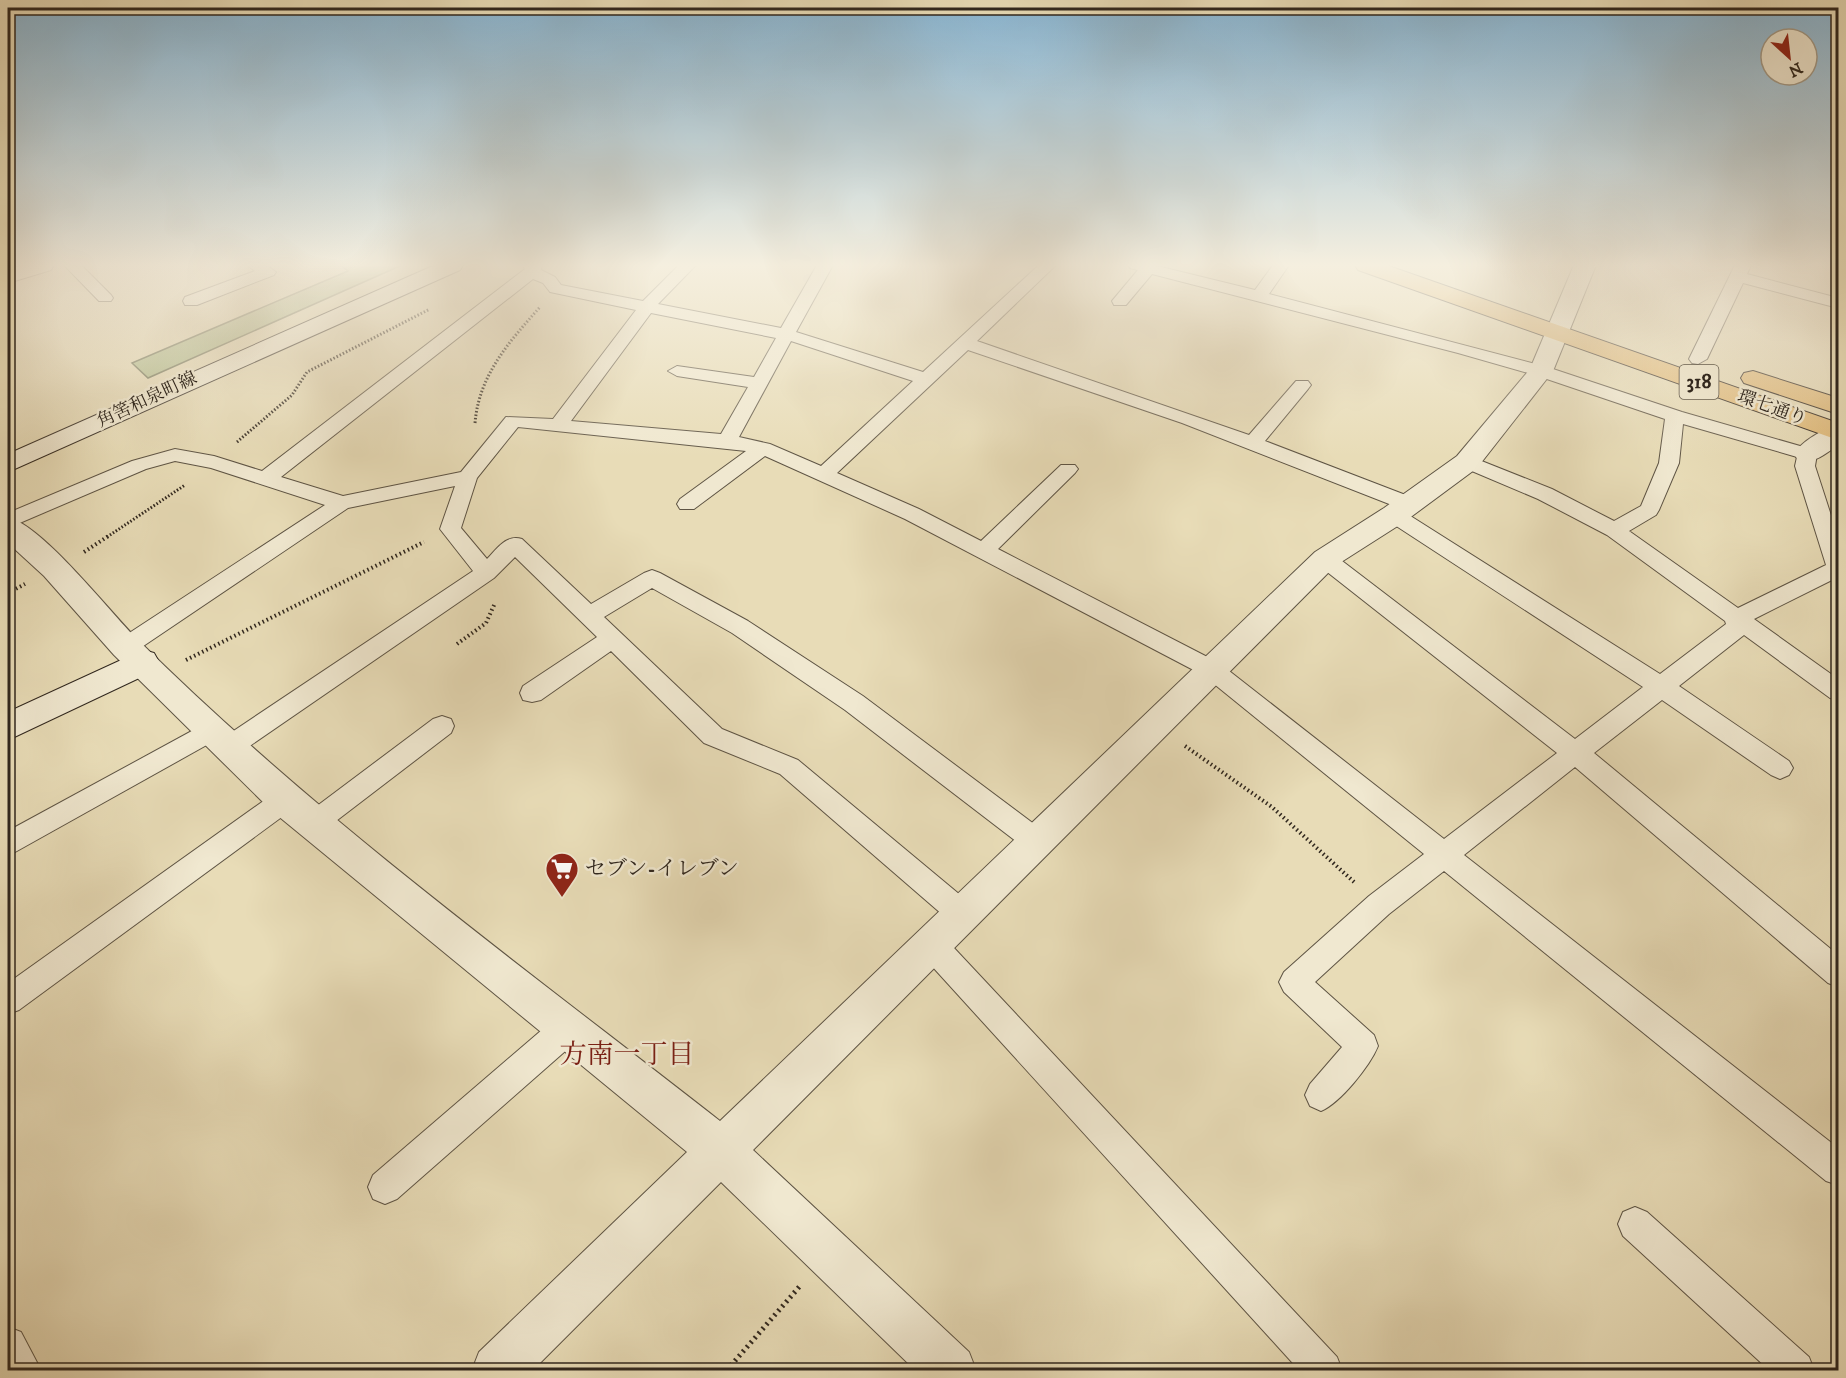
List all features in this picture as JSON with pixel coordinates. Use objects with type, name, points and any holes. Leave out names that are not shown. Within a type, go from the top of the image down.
[{"type":"main road","name":"環七通り","points":[[1579,329],[1839,432]]},
{"type":"main road","name":"環七通り","points":[[1588,329],[1698,359],[1839,406]]},
{"type":"street","name":"角筈和泉町線","points":[[8,464],[309,329]]},
{"type":"street","points":[[497,1371],[930,943],[1325,559],[1402,509],[1467,462],[1541,371],[1558,329]]},
{"type":"street","points":[[1807,453],[1839,432]]},
{"type":"street","points":[[8,527],[55,569],[141,661],[299,811],[721,1151],[951,1371]]},
{"type":"street","points":[[8,727],[141,661]]},
{"type":"lane","points":[[266,478],[456,329]]},
{"type":"lane","points":[[558,425],[630,329]]},
{"type":"lane","points":[[761,329],[789,335],[926,379]]},
{"type":"lane","points":[[727,441],[792,329]]},
{"type":"lane","points":[[824,474],[979,329]]},
{"type":"lane","points":[[1321,1095],[1363,1046],[1294,982],[1379,905],[1663,688],[1739,622],[1829,582],[1839,567],[1805,466],[1807,453],[1675,416],[1541,371],[1384,329]]},
{"type":"lane","points":[[1698,359],[1713,329]]},
{"type":"lane","points":[[965,343],[1116,392],[1254,442],[1402,509],[1780,768]]},
{"type":"lane","points":[[677,370],[761,384]]},
{"type":"lane","points":[[1254,442],[1302,385]]},
{"type":"lane","points":[[1614,530],[1649,510],[1669,463],[1675,416]]},
{"type":"lane","points":[[486,573],[450,529],[472,473],[513,421],[727,441],[763,448],[824,474],[912,514],[1211,669],[1839,1169]]},
{"type":"lane","points":[[687,504],[763,448]]},
{"type":"lane","points":[[8,521],[139,465],[175,455],[214,462],[342,503]]},
{"type":"lane","points":[[1467,462],[1545,494],[1614,530],[1739,622],[1839,691]]},
{"type":"lane","points":[[983,551],[1068,469]]},
{"type":"lane","points":[[141,661],[342,503],[472,473]]},
{"type":"lane","points":[[8,844],[220,738],[486,573],[515,544],[713,736],[789,767],[961,913]]},
{"type":"lane","points":[[1325,559],[1577,754],[1839,973]]},
{"type":"lane","points":[[588,616],[652,578],[740,627],[854,703],[1036,841]]},
{"type":"lane","points":[[532,693],[612,639]]},
{"type":"lane","points":[[8,1000],[299,811],[442,726]]},
{"type":"lane","points":[[930,943],[1324,1371]]},
{"type":"lane","points":[[385,1187],[568,1028]]},
{"type":"lane","points":[[1635,1224],[1796,1371]]},
{"type":"lane","points":[[8,1345],[23,1371]]},
{"type":"path","points":[[8,593],[55,569],[211,468],[214,462],[292,396],[307,372],[390,329]]},
{"type":"path","points":[[472,473],[475,411],[496,357],[520,329]]},
{"type":"path","points":[[141,661],[225,642],[450,529]]},
{"type":"path","points":[[1155,724],[1272,807],[1379,905]]},
{"type":"path","points":[[727,1371],[828,1253]]},
{"type":"green space","points":[[211,329],[257,329],[148,378],[132,363]]},
{"type":"place","name":"セブン-イレブン","points":[[562,898]]},
{"type":"district","name":"方南一丁目","points":[[627,1055]]}]
